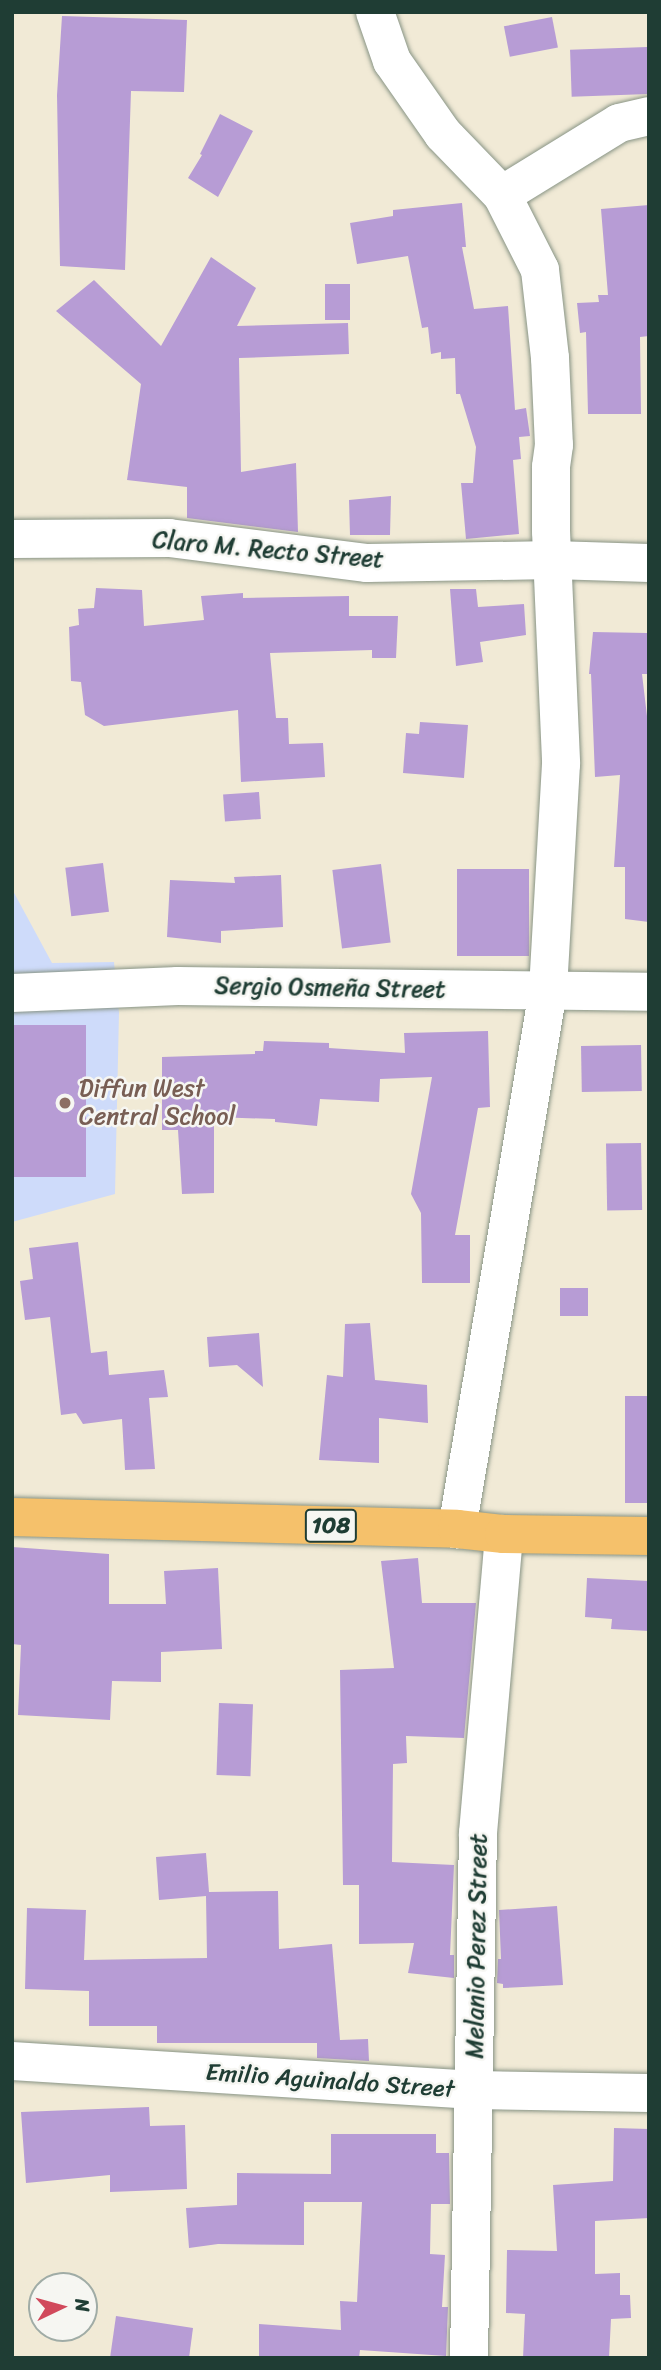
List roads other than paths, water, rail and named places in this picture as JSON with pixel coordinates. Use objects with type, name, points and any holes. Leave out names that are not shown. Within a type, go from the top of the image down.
[{"type":"main road","name":"108","points":[[12,1517],[457,1530],[504,1534],[649,1536]]},
{"type":"street","points":[[375,12],[392,61],[443,134],[502,195],[540,270],[550,358],[561,764],[548,991],[457,1530]]},
{"type":"street","points":[[502,195],[619,124],[649,116]]},
{"type":"street","name":"Claro M. Recto Street","points":[[12,539],[169,538],[368,563],[554,560],[649,563]]},
{"type":"street","name":"Sergio Osmeña Street","points":[[19,993],[178,986],[649,992]]},
{"type":"street","name":"Melanio Perez Street","points":[[469,2358],[478,1833],[504,1534]]},
{"type":"street","name":"Emilio Aguinaldo Street","points":[[12,2061],[474,2090],[649,2093]]},
{"type":"place","name":"Diffun West Central School","points":[[65,1103]]}]
